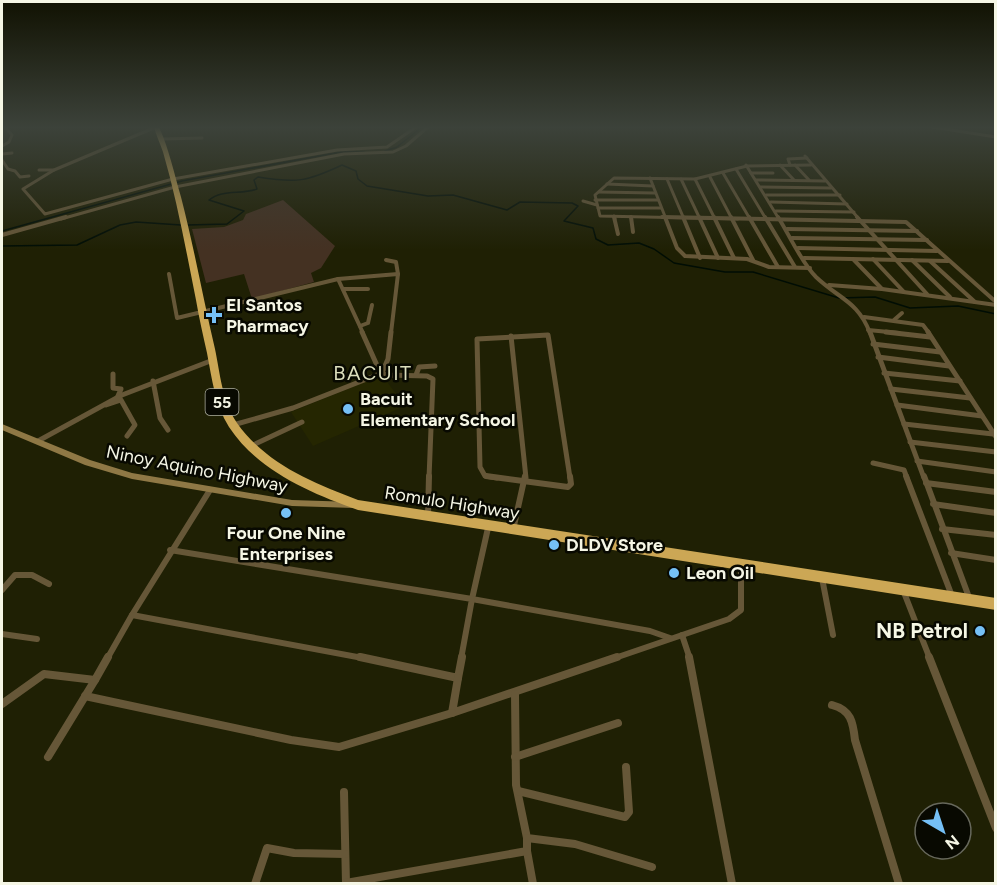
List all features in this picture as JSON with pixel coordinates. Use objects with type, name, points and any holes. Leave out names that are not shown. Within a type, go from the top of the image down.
[{"type":"highway","name":"Romulo Highway","points":[[171,168],[220,398],[233,425],[251,446],[280,470],[358,506],[428,516],[488,528],[996,604]]},
{"type":"main road","name":"Ninoy Aquino Highway","points":[[2,427],[107,470],[292,503],[358,506]]},
{"type":"street","points":[[8,168],[15,171],[20,177],[29,176]]},
{"type":"street","points":[[58,168],[29,183],[23,189],[45,214],[174,181],[241,168]]},
{"type":"street","points":[[2,236],[174,181],[254,168]]},
{"type":"street","points":[[748,168],[815,276],[854,304],[864,317],[970,600]]},
{"type":"street","points":[[768,168],[778,180]]},
{"type":"street","points":[[783,168],[794,180]]},
{"type":"street","points":[[797,168],[809,180]]},
{"type":"street","points":[[814,168],[927,294]]},
{"type":"street","points":[[795,267],[767,219],[736,169],[695,179],[614,178],[607,184],[597,200],[600,216],[734,219],[750,219],[767,219],[781,219],[904,222],[996,303]]},
{"type":"street","points":[[39,170],[54,170]]},
{"type":"street","points":[[723,173],[777,267]]},
{"type":"street","points":[[751,173],[772,173]]},
{"type":"street","points":[[710,177],[734,219],[753,260]]},
{"type":"street","points":[[650,178],[680,253],[689,258],[734,258],[753,260],[769,267],[810,268]]},
{"type":"street","points":[[667,178],[700,258]]},
{"type":"street","points":[[681,179],[718,258]]},
{"type":"street","points":[[695,179],[734,258]]},
{"type":"street","points":[[756,180],[825,181]]},
{"type":"street","points":[[607,184],[653,186]]},
{"type":"street","points":[[761,187],[831,188]]},
{"type":"street","points":[[588,193],[597,200],[661,208]]},
{"type":"street","points":[[583,201],[655,193]]},
{"type":"street","points":[[766,195],[840,195]]},
{"type":"street","points":[[597,200],[658,200]]},
{"type":"street","points":[[771,202],[847,204]]},
{"type":"street","points":[[776,211],[854,212]]},
{"type":"street","points":[[614,216],[618,234]]},
{"type":"street","points":[[631,217],[633,232]]},
{"type":"street","points":[[648,217],[650,224]]},
{"type":"street","points":[[787,229],[916,231]]},
{"type":"street","points":[[792,238],[927,240]]},
{"type":"street","points":[[798,248],[937,250]]},
{"type":"street","points":[[804,258],[948,261]]},
{"type":"street","points":[[853,259],[882,289]]},
{"type":"street","points":[[382,373],[388,359],[398,274],[396,262],[386,260]]},
{"type":"street","points":[[873,260],[904,291]]},
{"type":"street","points":[[912,260],[951,298]]},
{"type":"street","points":[[930,261],[975,302]]},
{"type":"street","points":[[169,274],[176,318],[339,279],[398,274]]},
{"type":"street","points":[[339,279],[382,373]]},
{"type":"street","points":[[827,285],[904,291],[996,303]]},
{"type":"street","points":[[343,290],[368,289]]},
{"type":"street","points":[[360,326],[368,322],[372,305]]},
{"type":"street","points":[[894,320],[902,313]]},
{"type":"street","points":[[864,317],[921,324],[994,435]]},
{"type":"street","points":[[868,330],[930,336]]},
{"type":"street","points":[[548,335],[572,482],[568,487],[526,482],[485,476],[480,467],[476,342],[480,337],[548,335]]},
{"type":"street","points":[[512,336],[526,482],[513,531]]},
{"type":"street","points":[[873,344],[940,351]]},
{"type":"street","points":[[878,357],[949,366]]},
{"type":"street","points":[[38,441],[118,396],[213,360]]},
{"type":"street","points":[[416,375],[419,367],[435,366]]},
{"type":"street","points":[[233,425],[293,408],[382,373],[427,376],[433,380],[428,516]]},
{"type":"street","points":[[884,373],[960,381]]},
{"type":"street","points":[[113,374],[113,388],[121,389],[118,396]]},
{"type":"street","points":[[153,381],[160,418],[168,430]]},
{"type":"street","points":[[891,389],[970,398]]},
{"type":"street","points":[[103,405],[121,400],[135,425],[127,436]]},
{"type":"street","points":[[897,405],[982,416]]},
{"type":"street","points":[[251,446],[302,422]]},
{"type":"street","points":[[904,424],[994,435]]},
{"type":"street","points":[[910,442],[996,452]]},
{"type":"street","points":[[917,461],[996,472]]},
{"type":"street","points":[[873,463],[904,470],[952,597]]},
{"type":"street","points":[[926,483],[996,492]]},
{"type":"street","points":[[48,757],[170,550],[210,490]]},
{"type":"street","points":[[933,504],[996,513]]},
{"type":"street","points":[[452,713],[472,599],[488,528]]},
{"type":"street","points":[[942,529],[996,535]]},
{"type":"street","points":[[170,550],[271,564],[472,599],[640,629],[671,638]]},
{"type":"street","points":[[951,553],[996,560]]},
{"type":"street","points":[[85,696],[291,740],[339,747],[514,694],[729,619],[741,610],[741,565]]},
{"type":"street","points":[[2,590],[15,574],[32,575],[49,584]]},
{"type":"street","points":[[822,578],[833,635]]},
{"type":"street","points":[[903,590],[996,828]]},
{"type":"street","points":[[132,615],[371,659],[458,678]]},
{"type":"street","points":[[2,634],[37,639]]},
{"type":"street","points":[[682,635],[692,666],[733,883]]},
{"type":"street","points":[[2,704],[44,674],[95,680]]},
{"type":"street","points":[[514,694],[518,791],[521,820],[528,838],[527,851],[533,884]]},
{"type":"street","points":[[832,705],[848,711],[852,717],[855,740],[899,884]]},
{"type":"street","points":[[515,758],[618,723]]},
{"type":"street","points":[[518,791],[625,817],[629,812],[626,767]]},
{"type":"street","points":[[344,792],[346,883],[527,851]]},
{"type":"street","points":[[528,838],[544,838],[592,849],[652,867]]},
{"type":"street","points":[[255,884],[267,848],[294,853],[345,854]]},
{"type":"shaded area","points":[[283,200],[335,246],[321,268],[311,273],[314,282],[252,299],[244,274],[206,283],[192,229],[224,227],[243,220],[246,214]]},
{"type":"shaded area","name":"Bacuit Elementary School","points":[[382,375],[405,406],[313,446],[291,412]]},
{"type":"waterway","points":[[2,231],[182,181],[252,168]]},
{"type":"waterway","points":[[187,225],[227,224],[244,211],[209,200],[220,194],[257,189],[254,180],[258,177],[301,180],[334,168]]},
{"type":"waterway","points":[[350,168],[356,171],[358,179],[367,186],[428,196],[453,195],[507,210],[520,202],[572,203],[578,206],[564,221],[593,228],[596,239],[608,245],[639,243],[654,249],[674,263],[725,272],[753,272],[839,298],[875,297],[910,308],[958,306],[996,314]]},
{"type":"waterway","points":[[2,246],[77,245],[120,225],[136,222],[181,225]]},
{"type":"place","name":"El Santos Pharmacy","points":[[214,315]]},
{"type":"place","name":"Bacuit Elementary School","points":[[348,409]]},
{"type":"place","name":"Four One Nine Enterprises","points":[[286,513]]},
{"type":"place","name":"DLDV Store","points":[[554,545]]},
{"type":"place","name":"Leon Oil","points":[[674,573]]},
{"type":"place","name":"NB Petrol","points":[[980,631]]},
{"type":"district","name":"BACUIT","points":[[373,373]]}]
